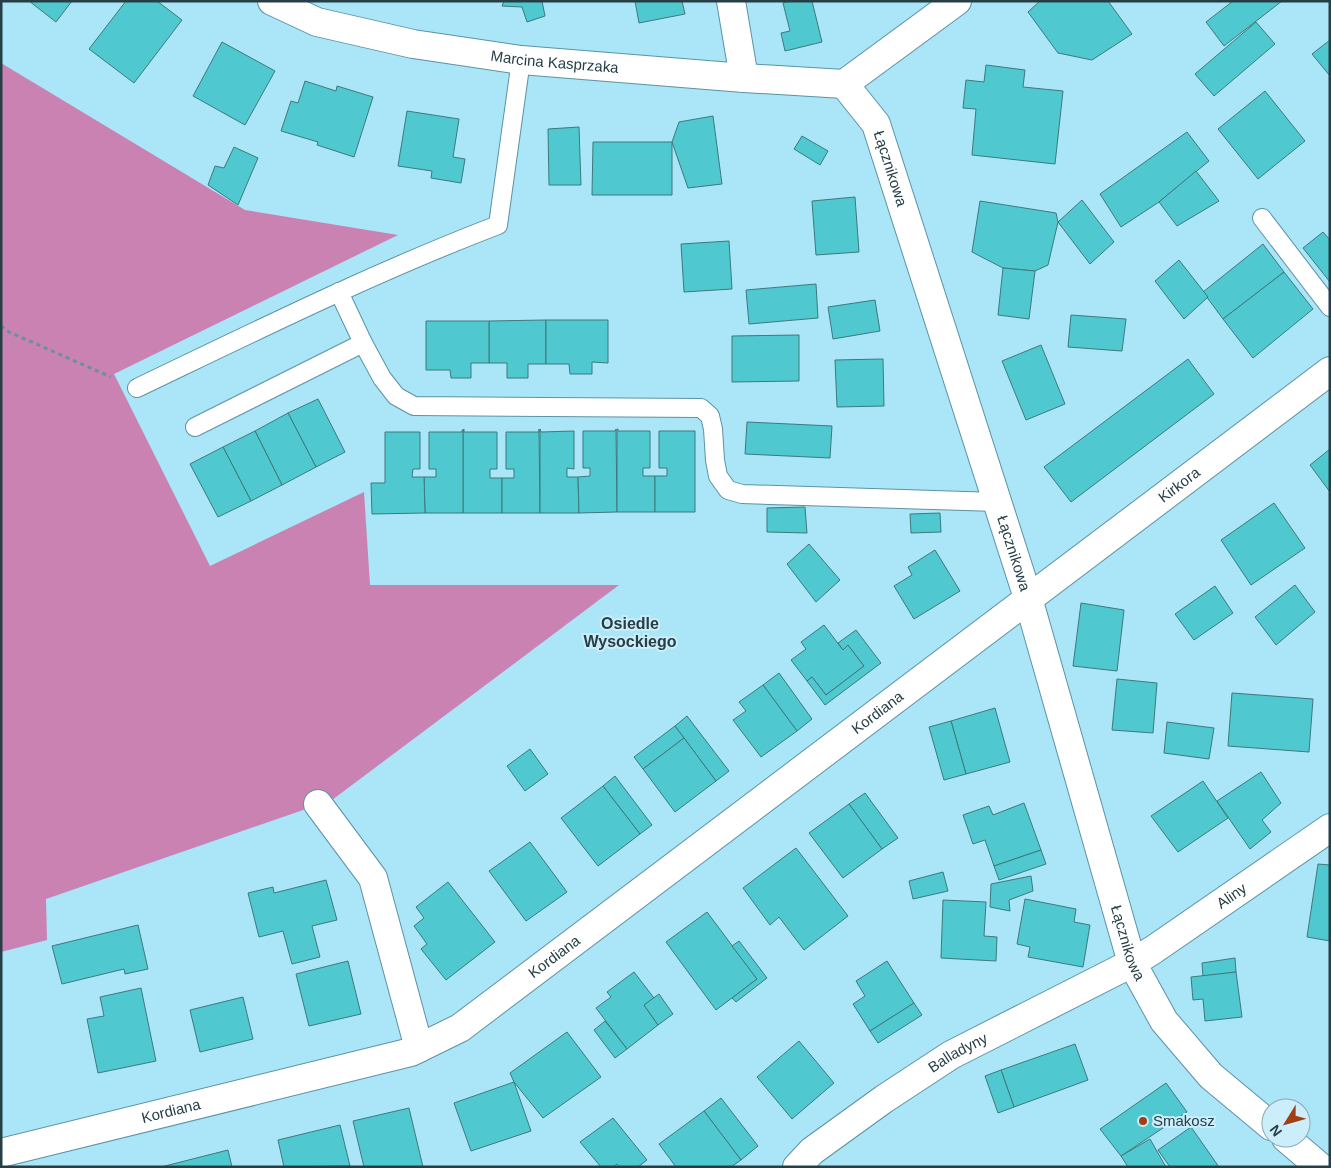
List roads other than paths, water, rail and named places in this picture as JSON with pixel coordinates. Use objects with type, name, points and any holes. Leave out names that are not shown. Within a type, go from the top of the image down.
[{"type":"street","name":"Marcina Kasprzaka","points":[[272,1],[317,22],[413,44],[521,60],[844,84]]},
{"type":"street","points":[[731,1],[744,78]]},
{"type":"street","points":[[844,84],[957,1]]},
{"type":"street","name":"Łącznikowa","points":[[844,84],[876,124],[1028,598],[1132,963],[1164,1021],[1212,1076],[1261,1118]]},
{"type":"street","name":"Kirkora","points":[[1028,598],[1330,371]]},
{"type":"street","name":"Kordiana","points":[[15,1156],[411,1052],[460,1028],[1028,598]]},
{"type":"street","points":[[318,804],[373,878],[420,1048]]},
{"type":"street","name":"Aliny","points":[[1132,963],[1330,828]]},
{"type":"street","name":"Balladyny","points":[[796,1167],[812,1151],[884,1099],[951,1055],[1132,963]]},
{"type":"street","points":[[1298,1148],[1320,1167]]},
{"type":"lane","points":[[137,388],[339,292],[444,246],[498,225],[521,60]]},
{"type":"lane","points":[[1262,218],[1330,307]]},
{"type":"lane","points":[[339,292],[382,378],[396,396],[414,406],[701,408],[710,416],[718,476],[728,490],[742,494],[997,502]]},
{"type":"lane","points":[[195,428],[363,343]]},
{"type":"place","name":"Smakosz","points":[[1143,1121]]},
{"type":"district","name":"Osiedle Wysockiego","points":[[630,632]]}]
